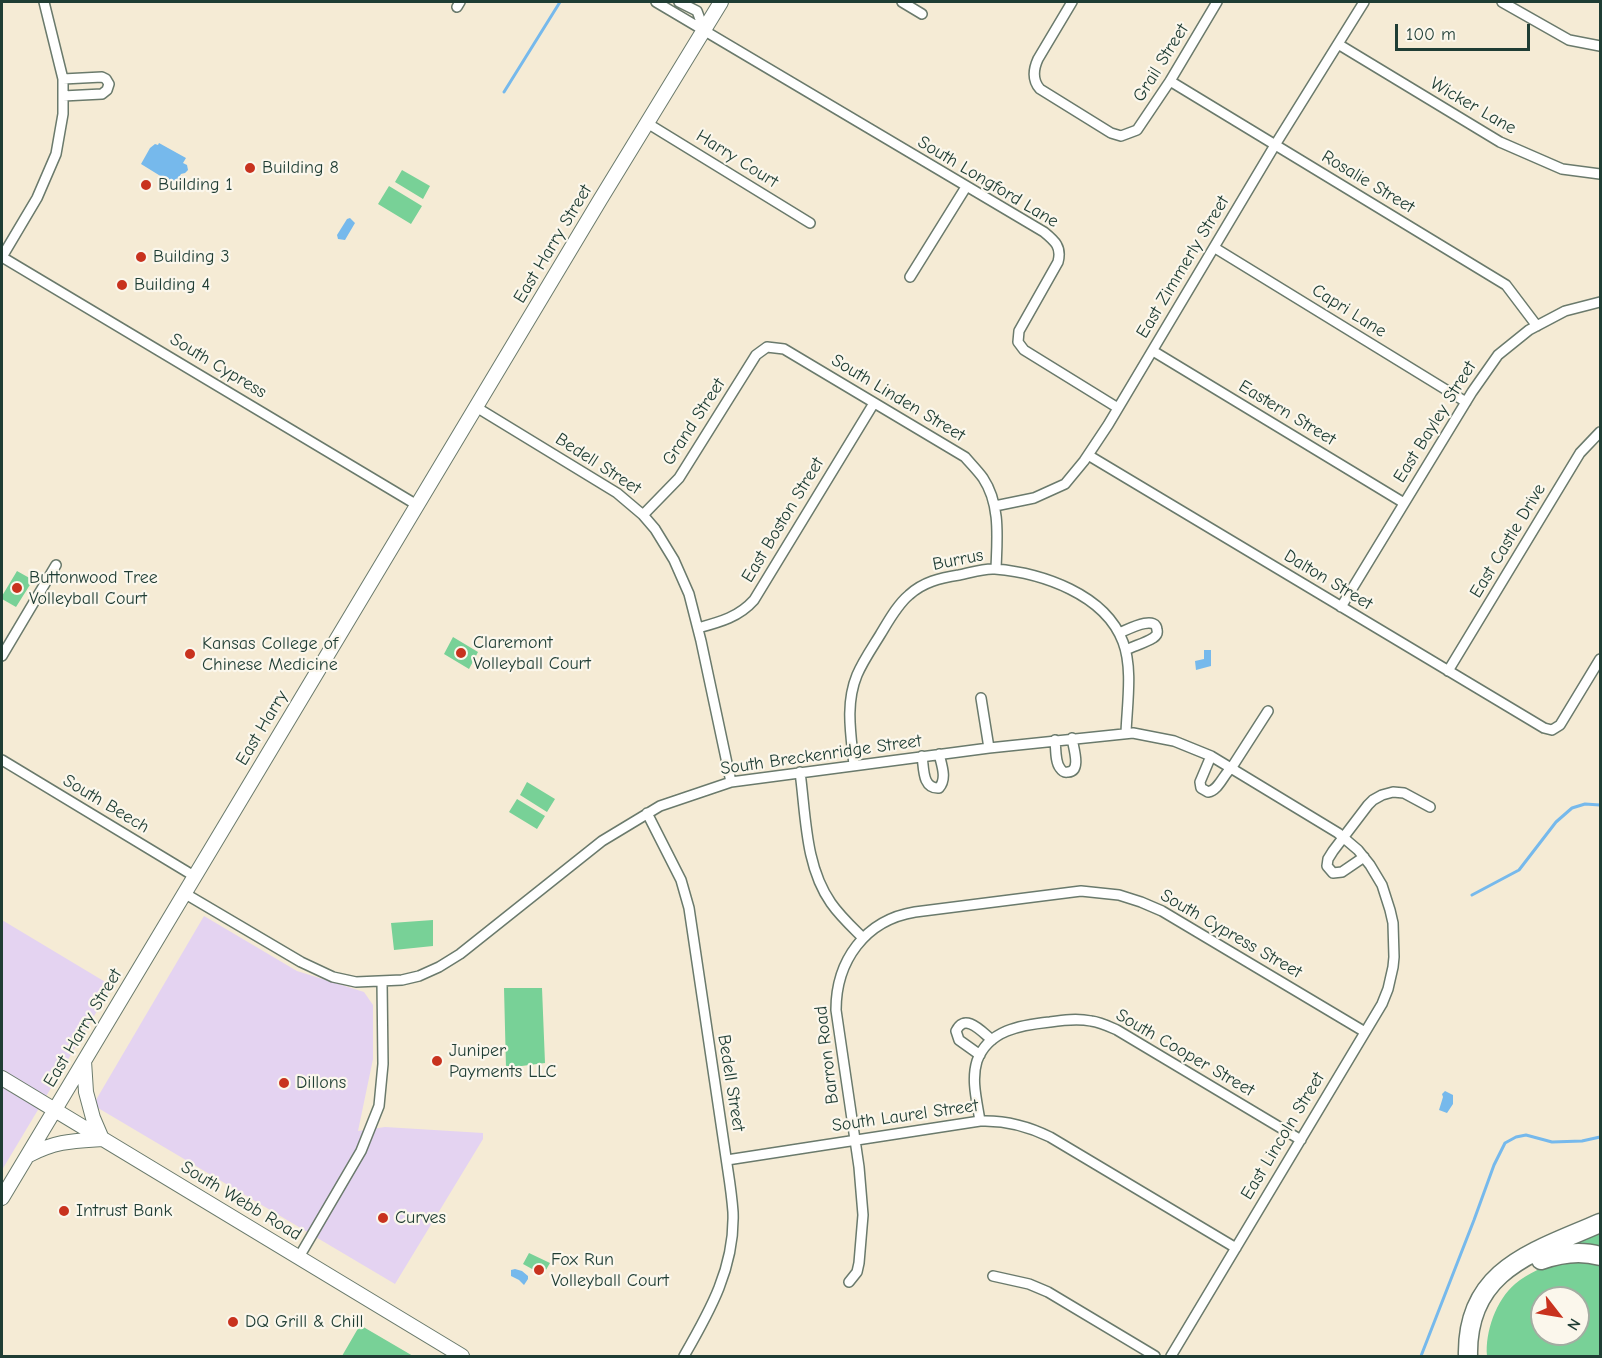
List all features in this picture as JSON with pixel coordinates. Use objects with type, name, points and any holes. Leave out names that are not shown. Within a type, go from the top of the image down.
[{"type":"highway","points":[[1468,1356],[1470,1326],[1475,1310],[1483,1294],[1494,1280],[1524,1257],[1600,1223]]},
{"type":"highway","points":[[1477,1356],[1480,1321],[1487,1304],[1508,1278],[1554,1255],[1569,1252],[1600,1256]]},
{"type":"main road","name":"East Harry Street","points":[[417,505],[721,2]]},
{"type":"main road","name":"East Harry","points":[[194,876],[417,505]]},
{"type":"main road","name":"East Harry Street","points":[[2,1198],[194,876]]},
{"type":"main road","points":[[27,1156],[43,1147],[62,1142],[102,1139],[86,1092],[84,1061]]},
{"type":"main road","name":"South Webb Road","points":[[2,1078],[462,1356]]},
{"type":"street","points":[[2,257],[37,198],[56,154],[63,114],[63,79],[44,2]]},
{"type":"street","name":"South Longford Lane","points":[[656,2],[1044,232],[1055,241],[1060,254],[1058,262],[1019,331],[1018,342],[1024,350],[1118,408]]},
{"type":"street","name":"South Longford Lane","points":[[679,2],[697,11],[704,30]]},
{"type":"street","points":[[902,2],[922,14]]},
{"type":"street","name":"Grail Street","points":[[1072,2],[1038,59],[1034,78],[1036,84],[1040,89],[1111,134],[1121,136],[1137,130],[1170,81],[1217,2]]},
{"type":"street","name":"East Zimmerly Street","points":[[995,506],[1034,498],[1065,484],[1088,455],[1364,2]]},
{"type":"street","points":[[1502,2],[1569,40],[1600,46]]},
{"type":"street","name":"Wicker Lane","points":[[1338,44],[1500,142],[1562,169],[1600,174]]},
{"type":"street","points":[[63,79],[102,77],[109,84],[107,90],[102,94],[63,96]]},
{"type":"street","name":"Rosalie Street","points":[[1170,81],[1506,285],[1537,326]]},
{"type":"street","name":"Harry Court","points":[[647,123],[810,223]]},
{"type":"street","points":[[910,277],[966,187]]},
{"type":"street","name":"Capri Lane","points":[[1215,248],[1466,402]]},
{"type":"street","name":"South Cypress","points":[[2,257],[417,505]]},
{"type":"street","name":"East Bayley Street","points":[[1341,607],[1466,402],[1498,355],[1529,330],[1565,311],[1600,302]]},
{"type":"street","name":"South Linden Street","points":[[770,347],[784,349],[965,457],[984,479],[995,506],[996,570]]},
{"type":"street","name":"Grand Street","points":[[643,515],[680,478],[756,356],[770,347]]},
{"type":"street","name":"Eastern Street","points":[[1153,351],[1404,503]]},
{"type":"street","name":"East Boston Street","points":[[698,628],[730,618],[746,609],[754,600],[874,403]]},
{"type":"street","name":"Bedell Street","points":[[476,406],[617,493],[643,515],[665,544],[689,594],[731,782]]},
{"type":"street","name":"East Castle Drive","points":[[1448,671],[1580,453],[1600,432]]},
{"type":"street","name":"Dalton Street","points":[[1088,455],[1541,727],[1552,730],[1562,723],[1600,659]]},
{"type":"street","points":[[2,656],[56,565]]},
{"type":"street","name":"Burrus","points":[[854,765],[849,723],[850,697],[857,674],[891,617],[909,594],[935,579],[993,569],[1036,576],[1066,586],[1104,612],[1119,633],[1126,650],[1128,668],[1126,733]]},
{"type":"street","points":[[1119,633],[1149,622],[1157,629],[1157,634],[1153,638],[1126,650]]},
{"type":"street","points":[[981,698],[989,748]]},
{"type":"street","points":[[1211,756],[1200,782],[1205,792],[1215,790],[1268,711]]},
{"type":"street","name":"South Breckenridge Street","points":[[184,893],[301,962],[333,976],[356,982],[402,980],[419,976],[460,954],[602,841],[660,806],[731,782],[922,756],[1126,733],[1147,734],[1174,741],[1211,756],[1344,837],[1364,857],[1382,885],[1393,923]]},
{"type":"street","points":[[1054,740],[1059,767],[1067,772],[1076,765],[1072,738]]},
{"type":"street","points":[[922,756],[928,786],[933,789],[939,788],[942,784],[943,775],[939,754]]},
{"type":"street","name":"South Beech","points":[[2,760],[194,876]]},
{"type":"street","points":[[800,772],[815,871],[830,902],[863,938]]},
{"type":"street","points":[[1364,857],[1339,873],[1330,871],[1327,866],[1328,859],[1372,801],[1393,792],[1404,793],[1430,807]]},
{"type":"street","name":"Bedell Street","points":[[647,813],[681,880],[689,908],[733,1213],[728,1261],[714,1304],[684,1356]]},
{"type":"street","name":"South Cypress Street","points":[[863,938],[883,923],[906,914],[1081,891],[1119,895],[1162,911],[1365,1032]]},
{"type":"street","name":"East Lincoln Street","points":[[1171,1356],[1382,1004],[1391,978],[1394,957],[1393,923]]},
{"type":"street","name":"Barron Road","points":[[849,1282],[857,1272],[859,1263],[863,1215],[859,1167],[836,1000],[839,981],[846,962],[863,938]]},
{"type":"street","points":[[299,1257],[361,1151],[380,1106],[383,1064],[382,981]]},
{"type":"street","name":"South Cooper Street","points":[[980,1120],[974,1079],[980,1055],[992,1040],[1011,1029],[1074,1019],[1101,1023],[1117,1030],[1301,1140]]},
{"type":"street","points":[[980,1055],[959,1040],[956,1031],[959,1026],[970,1023],[992,1040]]},
{"type":"street","name":"South Laurel Street","points":[[727,1160],[980,1120],[1011,1123],[1047,1135],[1236,1248]]},
{"type":"street","points":[[993,1276],[1029,1284],[1047,1292],[1155,1356]]},
{"type":"shaded area","points":[[204,916],[297,971],[364,992],[373,1005],[373,1059],[358,1131],[385,1127],[483,1133],[483,1139],[395,1284],[93,1105]]},
{"type":"shaded area","points":[[2,920],[112,986],[2,1170]]},
{"type":"green space","points":[[402,170],[430,186],[423,199],[395,182]]},
{"type":"green space","points":[[389,186],[422,206],[411,224],[378,204]]},
{"type":"green space","name":"Buttonwood Tree Volleyball Court","points":[[17,571],[33,580],[16,607],[2,599],[2,596]]},
{"type":"green space","name":"Claremont Volleyball Court","points":[[453,637],[478,652],[469,669],[444,654]]},
{"type":"green space","points":[[527,782],[555,799],[547,812],[520,795]]},
{"type":"green space","points":[[517,799],[545,816],[537,829],[509,812]]},
{"type":"green space","points":[[433,920],[433,946],[394,950],[391,923]]},
{"type":"green space","points":[[504,988],[542,988],[545,1063],[506,1068]]},
{"type":"green space","points":[[1600,1232],[1600,1250],[1562,1249]]},
{"type":"green space","name":"Fox Run Volleyball Court","points":[[529,1253],[550,1263],[543,1275],[523,1264]]},
{"type":"green space","points":[[1561,1260],[1600,1265],[1600,1356],[1487,1356],[1490,1327],[1497,1307],[1515,1284],[1537,1270]]},
{"type":"green space","points":[[360,1325],[413,1356],[342,1356]]},
{"type":"water","points":[[159,143],[186,158],[183,163],[187,165],[188,170],[181,174],[175,185],[141,164],[150,148]]},
{"type":"water","points":[[350,218],[355,223],[345,240],[338,239],[337,235]]},
{"type":"water","points":[[1204,650],[1211,650],[1211,666],[1196,670],[1195,661],[1204,659]]},
{"type":"water","points":[[1445,1091],[1453,1095],[1453,1104],[1447,1113],[1439,1110],[1442,1094]]},
{"type":"water","points":[[515,1269],[528,1276],[524,1285],[511,1276],[511,1270]]},
{"type":"waterway","points":[[504,92],[560,2]]},
{"type":"waterway","points":[[1472,895],[1519,870],[1556,822],[1572,808],[1585,804],[1600,805]]},
{"type":"waterway","points":[[1421,1356],[1494,1165],[1505,1143],[1526,1135],[1552,1142],[1582,1141],[1600,1137]]},
{"type":"place","name":"Building 8","points":[[250,168]]},
{"type":"place","name":"Building 1","points":[[146,185]]},
{"type":"place","name":"Building 3","points":[[141,257]]},
{"type":"place","name":"Building 4","points":[[122,285]]},
{"type":"place","name":"Buttonwood Tree Volleyball Court","points":[[17,588]]},
{"type":"place","name":"Claremont Volleyball Court","points":[[461,653]]},
{"type":"place","name":"Kansas College of Chinese Medicine","points":[[190,654]]},
{"type":"place","name":"Juniper Payments LLC","points":[[437,1061]]},
{"type":"place","name":"Dillons","points":[[284,1083]]},
{"type":"place","name":"Intrust Bank","points":[[64,1211]]},
{"type":"place","name":"Curves","points":[[383,1218]]},
{"type":"place","name":"Fox Run Volleyball Court","points":[[539,1270]]},
{"type":"place","name":"DQ Grill & Chill","points":[[233,1322]]}]
